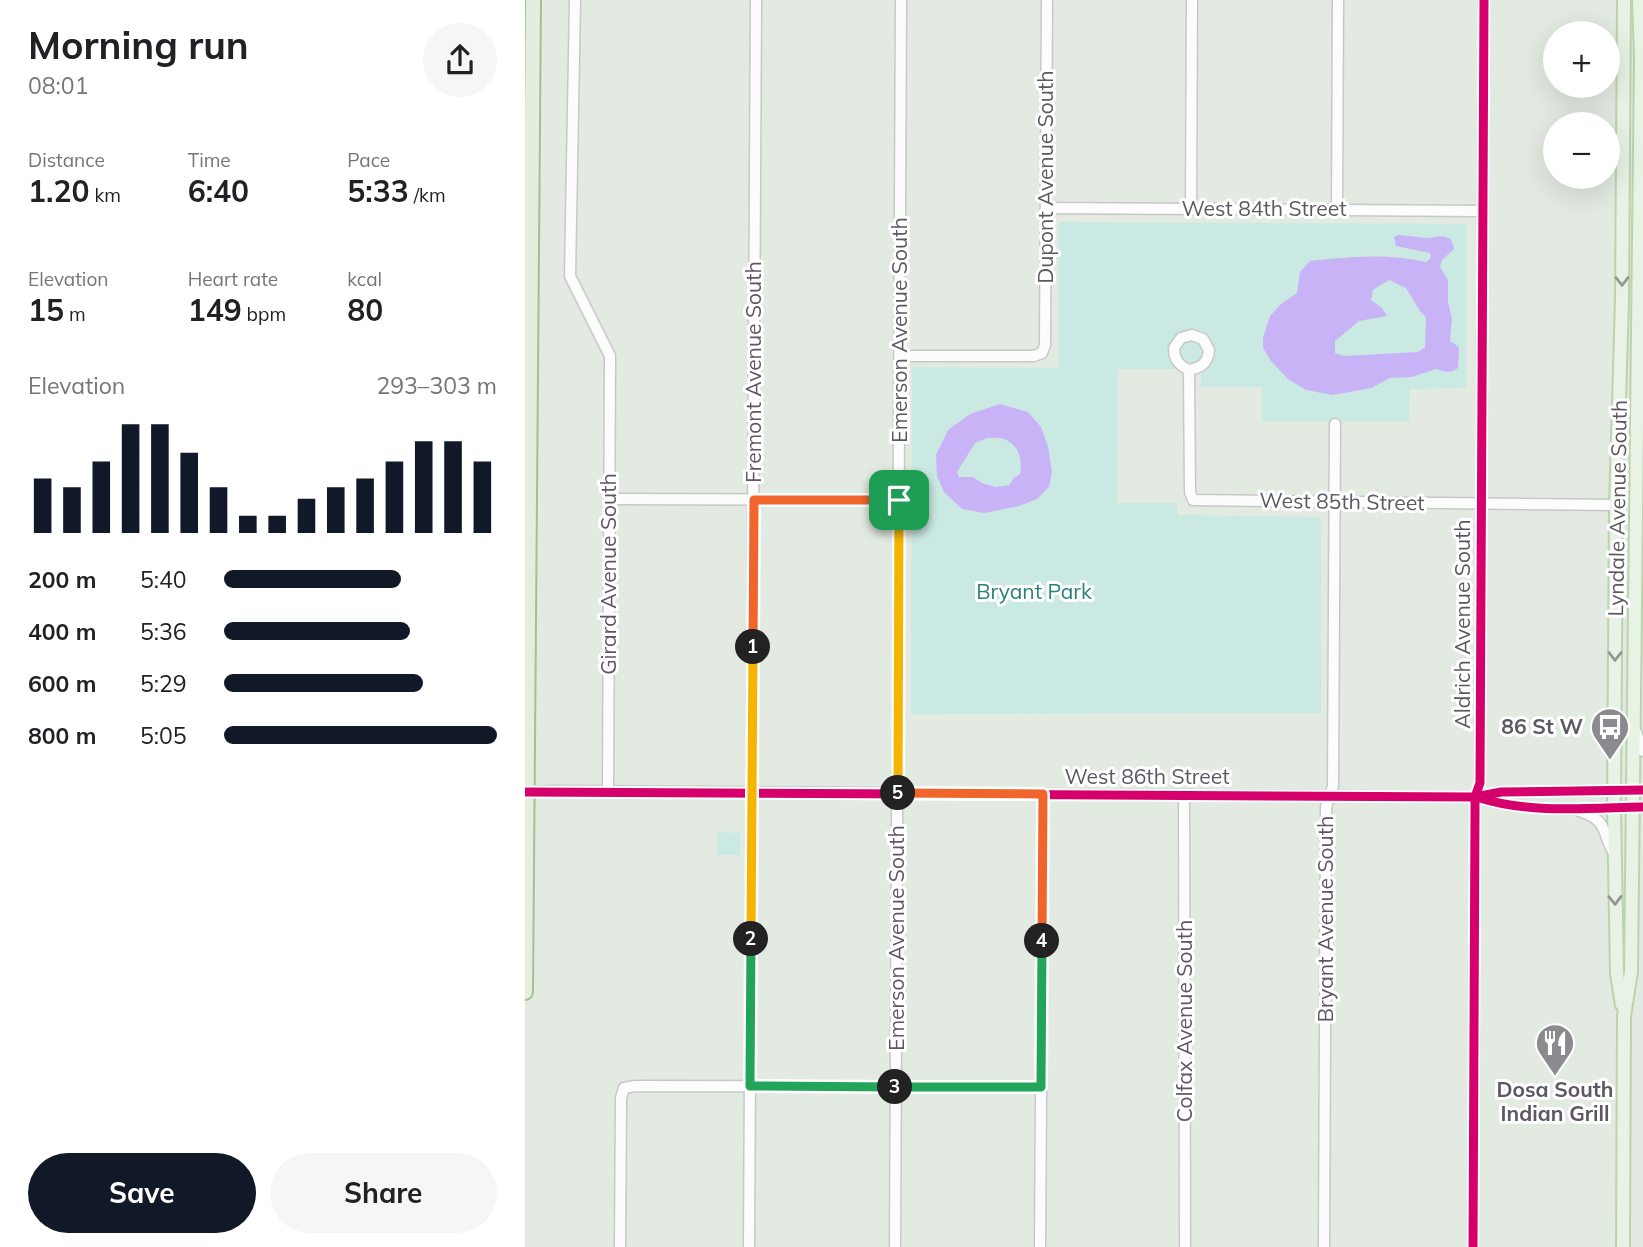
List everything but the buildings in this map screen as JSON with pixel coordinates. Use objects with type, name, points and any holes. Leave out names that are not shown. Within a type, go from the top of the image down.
[{"type":"highway","points":[[525,992],[533,0]]},
{"type":"main road","name":"Lyndale Avenue South","points":[[1624,0],[1614,790],[1617,974],[1624,1016]]},
{"type":"main road","name":"Lyndale Avenue South","points":[[1623,1247],[1624,1016],[1631,972],[1638,807],[1633,725],[1638,264],[1642,213],[1639,0]]},
{"type":"street","name":"Girard Avenue South","points":[[575,0],[570,276],[610,356],[608,792]]},
{"type":"street","name":"Fremont Avenue South","points":[[749,1247],[756,0]]},
{"type":"street","name":"Emerson Avenue South","points":[[895,1247],[901,0]]},
{"type":"street","name":"Dupont Avenue South","points":[[900,356],[1034,356],[1042,353],[1045,345],[1047,0]]},
{"type":"street","points":[[1191,209],[1192,0]]},
{"type":"street","points":[[1337,210],[1338,0]]},
{"type":"street","name":"Aldrich Avenue South","points":[[1473,1247],[1475,797],[1480,783],[1484,0]]},
{"type":"street","name":"West 84th Street","points":[[1046,208],[1483,211]]},
{"type":"street","points":[[1623,213],[1642,213]]},
{"type":"street","points":[[1638,264],[1643,250]]},
{"type":"street","name":"West 85th Street","points":[[1189,370],[1189,492],[1193,500],[1616,505]]},
{"type":"street","name":"Bryant Avenue South","points":[[1324,1247],[1326,807],[1333,786],[1335,424]]},
{"type":"street","points":[[609,499],[899,500]]},
{"type":"street","points":[[1633,725],[1643,751]]},
{"type":"street","name":"West 86th Street","points":[[525,792],[1475,797],[1501,792],[1638,790]]},
{"type":"street","points":[[1040,1247],[1043,794]]},
{"type":"street","name":"Colfax Avenue South","points":[[1184,795],[1185,1247]]},
{"type":"street","name":"West 86th Street","points":[[1475,797],[1500,804],[1569,808],[1638,807]]},
{"type":"street","points":[[1569,808],[1597,819],[1606,830],[1608,843],[1614,853]]},
{"type":"street","points":[[620,1247],[621,1098],[624,1088],[1041,1087]]},
{"type":"green space","name":"Bryant Park","points":[[1059,222],[1466,224],[1466,388],[1410,389],[1409,422],[1262,422],[1262,387],[1201,387],[1201,369],[1118,369],[1117,503],[1177,503],[1178,515],[1321,517],[1321,713],[911,714],[912,367],[1059,368]]},
{"type":"green space","points":[[718,832],[740,833],[740,855],[717,855]]},
{"type":"shaded area","points":[[1443,236],[1451,239],[1454,249],[1442,260],[1440,267],[1448,280],[1448,302],[1452,319],[1450,341],[1459,347],[1458,368],[1453,371],[1436,369],[1412,377],[1390,378],[1371,388],[1333,395],[1306,390],[1288,379],[1263,348],[1263,338],[1270,316],[1297,293],[1300,272],[1310,261],[1382,257],[1426,262],[1431,258],[1430,253],[1396,246],[1394,237]],"holes":[[[1389,280],[1406,288],[1426,317],[1425,347],[1418,352],[1344,356],[1335,353],[1335,341],[1359,321],[1387,316],[1382,308],[1371,300],[1373,290]]]},
{"type":"shaded area","points":[[1000,404],[1028,412],[1041,427],[1052,472],[1049,487],[1037,499],[1019,506],[984,513],[962,509],[944,492],[937,476],[936,455],[948,430],[970,414]],"holes":[[[987,438],[1000,438],[1009,442],[1019,453],[1020,474],[1009,485],[996,487],[973,477],[959,477],[957,472],[975,443]]]},
{"type":"cycle path","points":[[1473,1247],[1475,797],[1480,783],[1484,0]]},
{"type":"cycle path","points":[[525,792],[1475,797],[1501,792],[1643,790]]},
{"type":"cycle path","points":[[1480,798],[1540,808],[1643,807]]},
{"type":"place","name":"86 St W","points":[[1610,761]]},
{"type":"place","name":"Dosa South Indian Grill","points":[[1555,1077]]},
{"type":"route","points":[[754,500],[899,500],[898,793],[1043,794],[1041,1087],[750,1086],[754,500]]}]
